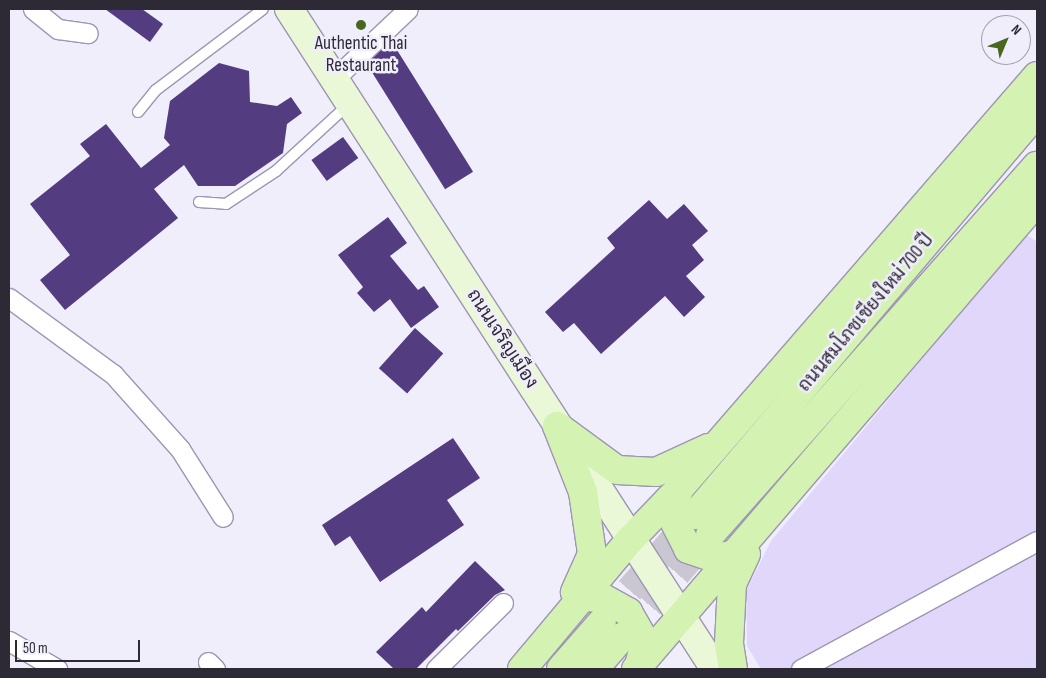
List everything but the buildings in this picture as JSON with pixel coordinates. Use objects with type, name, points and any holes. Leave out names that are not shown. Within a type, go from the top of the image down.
[{"type":"main road","name":"ถนนเจริญเมือง","points":[[289,9],[679,616],[715,669]]},
{"type":"main road","points":[[522,669],[630,540],[678,490],[713,446],[1037,76]]},
{"type":"main road","name":"ถนนสมโภชเชียงใหม่ 700 ปี","points":[[1037,112],[702,525],[1037,166]]},
{"type":"main road","points":[[638,667],[679,616],[736,554],[764,516],[1037,201]]},
{"type":"main road","points":[[557,426],[617,470],[656,472],[713,446]]},
{"type":"main road","points":[[557,426],[583,492],[592,554],[560,625]]},
{"type":"main road","points":[[678,490],[674,520],[688,549],[714,558],[736,554]]},
{"type":"main road","points":[[733,669],[729,643],[732,584],[764,516]]},
{"type":"main road","points":[[584,597],[603,598],[628,612],[645,642],[638,667]]},
{"type":"main road","points":[[561,669],[612,629],[594,669]]},
{"type":"street","points":[[33,9],[58,29],[88,33]]},
{"type":"street","points":[[335,78],[408,9]]},
{"type":"street","points":[[9,298],[113,374],[180,449],[223,517]]},
{"type":"street","points":[[801,669],[1037,541]]},
{"type":"street","points":[[436,669],[503,603]]},
{"type":"street","points":[[9,641],[58,669]]},
{"type":"lane","points":[[138,112],[156,90],[263,9]]},
{"type":"lane","points":[[199,202],[226,204],[276,171],[350,102]]},
{"type":"shaded area","points":[[1026,234],[1037,242],[1037,669],[761,669],[747,646],[746,591],[771,541]]},
{"type":"tunnel","points":[[602,622],[695,515]]},
{"type":"tunnel","points":[[622,637],[710,535]]},
{"type":"place","name":"Authentic Thai Restaurant","points":[[361,25]]}]
